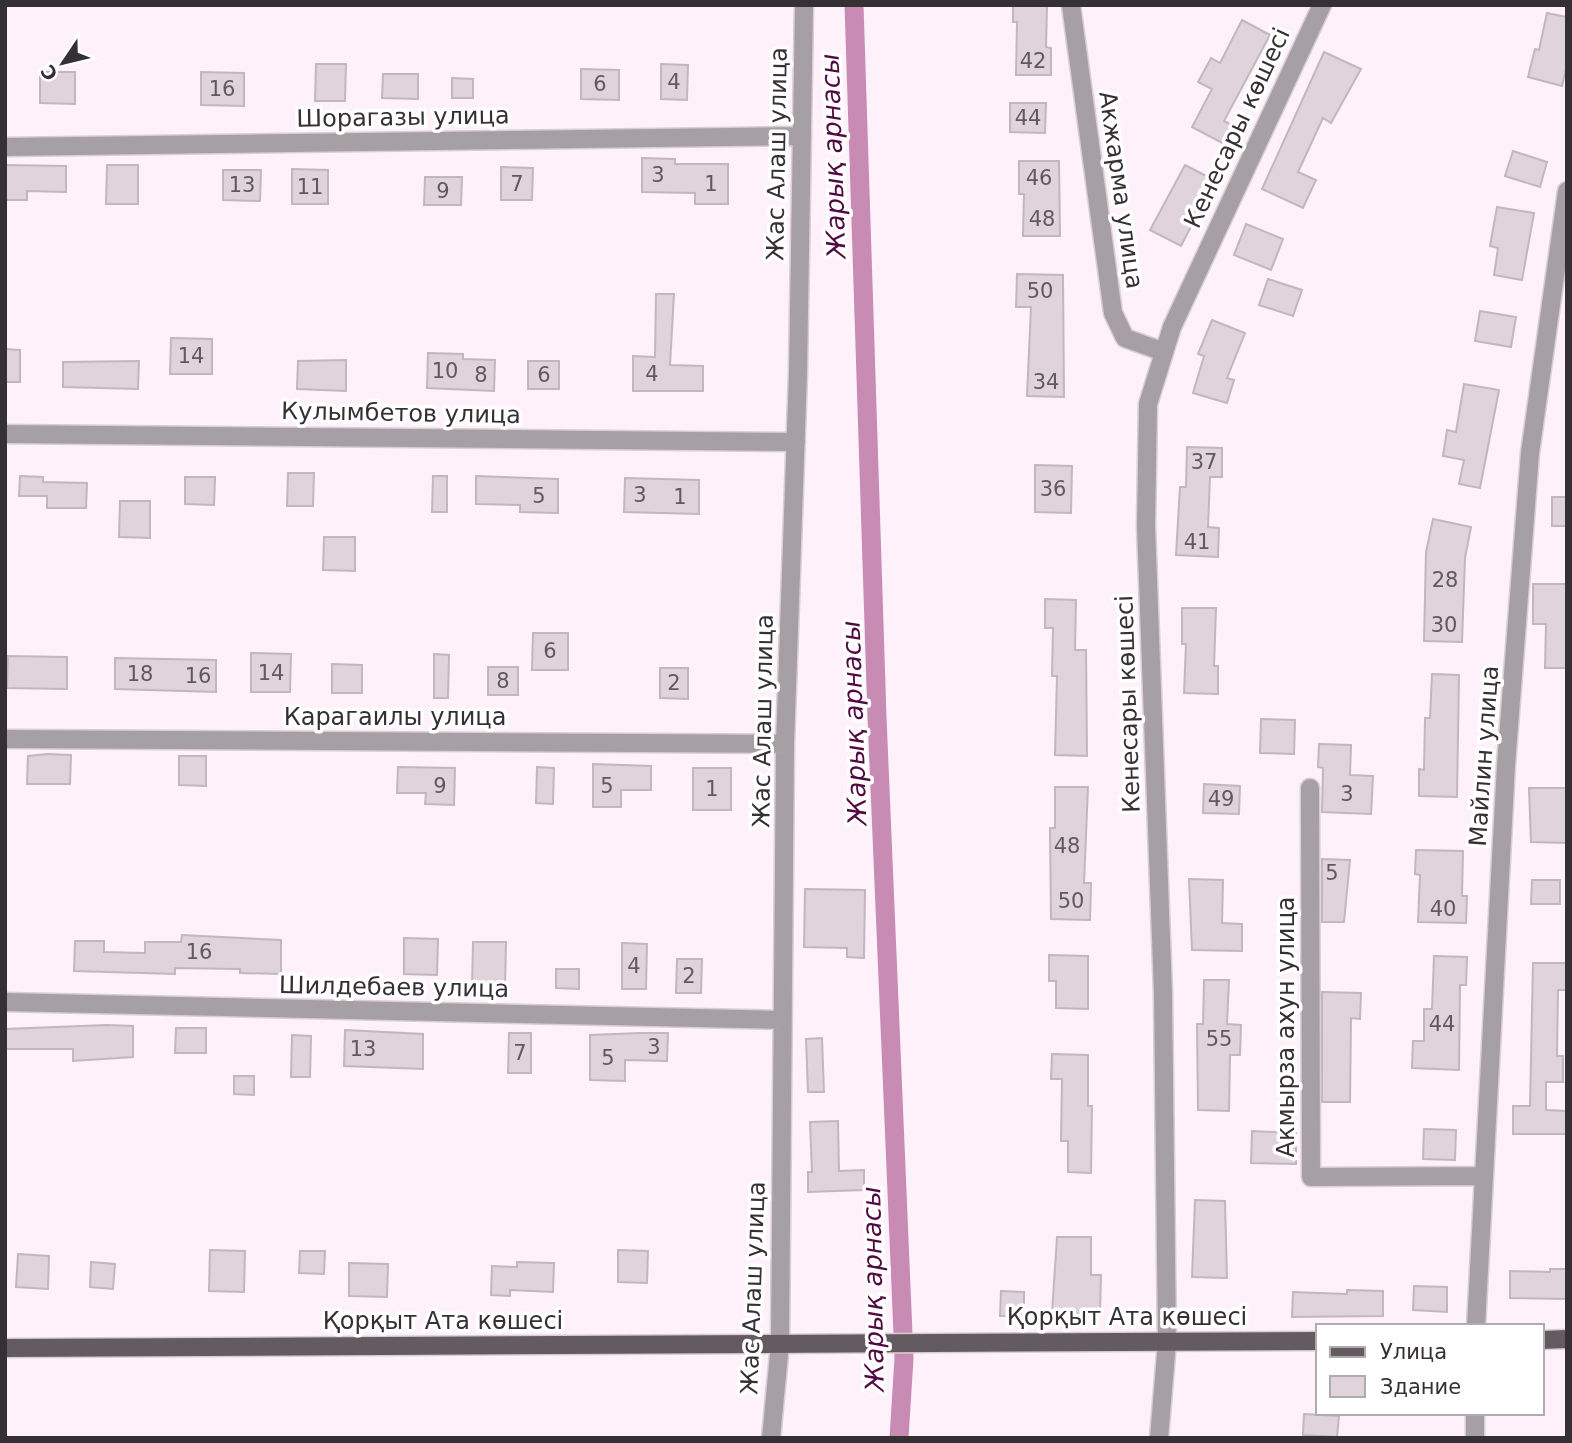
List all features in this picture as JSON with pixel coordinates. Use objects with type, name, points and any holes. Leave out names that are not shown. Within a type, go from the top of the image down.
[{"type":"main road","points":[[1544,1339],[1567,1339]]},
{"type":"main road","name":"Қорқыт Ата көшесі","points":[[5,1348],[1316,1341]]},
{"type":"street","name":"Жас Алаш улица","points":[[771,1438],[780,1344],[785,744],[796,442],[804,5]]},
{"type":"street","name":"Акжарма улица","points":[[1071,5],[1113,313],[1125,338],[1164,352]]},
{"type":"street","name":"Кенесары көшесі","points":[[1159,1438],[1167,1342],[1162,980],[1146,526],[1148,404],[1172,327],[1322,5]]},
{"type":"street","name":"Шорагазы улица","points":[[5,147],[802,136]]},
{"type":"street","name":"Майлин улица","points":[[1476,1324],[1506,765],[1527,494],[1558,322],[1567,191]]},
{"type":"street","name":"Кулымбетов улица","points":[[5,434],[796,442]]},
{"type":"street","name":"Карагаилы улица","points":[[5,739],[785,744]]},
{"type":"street","name":"Акмырза ахун улица","points":[[1310,788],[1311,1177],[1484,1176]]},
{"type":"street","name":"Шилдебаев улица","points":[[5,1002],[782,1020]]},
{"type":"street","points":[[1475,1415],[1475,1438]]},
{"type":"building","points":[[1013,5],[1047,5],[1046,47],[1051,48],[1051,75],[1016,75],[1017,22],[1013,22]]},
{"type":"building","points":[[1547,13],[1567,17],[1567,65],[1562,86],[1528,77],[1535,49],[1539,50]]},
{"type":"building","points":[[1242,20],[1270,35],[1224,121],[1234,126],[1224,144],[1192,127],[1212,89],[1198,82],[1211,58],[1220,63]]},
{"type":"building","points":[[1324,52],[1361,69],[1331,123],[1323,118],[1298,172],[1316,180],[1303,208],[1262,189]]},
{"type":"building","points":[[316,64],[346,64],[345,101],[315,101]]},
{"type":"building","points":[[661,64],[688,65],[687,100],[661,99]]},
{"type":"building","points":[[581,69],[619,70],[619,100],[581,99]]},
{"type":"building","points":[[40,72],[75,72],[75,104],[40,103]]},
{"type":"building","points":[[201,72],[244,73],[244,106],[201,105]]},
{"type":"building","points":[[383,74],[418,74],[418,99],[382,98]]},
{"type":"building","points":[[452,78],[473,79],[473,98],[452,98]]},
{"type":"building","points":[[1010,103],[1046,103],[1045,133],[1010,132]]},
{"type":"building","points":[[1513,151],[1547,162],[1540,187],[1505,176]]},
{"type":"building","points":[[642,158],[675,159],[675,164],[728,164],[728,204],[695,204],[695,193],[642,192]]},
{"type":"building","points":[[1019,161],[1059,161],[1060,236],[1023,236],[1024,194],[1019,194]]},
{"type":"building","points":[[5,165],[66,166],[66,192],[27,191],[27,200],[5,200]]},
{"type":"building","points":[[107,165],[138,165],[138,204],[106,204]]},
{"type":"building","points":[[1185,165],[1212,179],[1190,221],[1193,223],[1181,246],[1150,230]]},
{"type":"building","points":[[501,167],[533,168],[532,200],[501,200]]},
{"type":"building","points":[[292,169],[328,170],[328,204],[292,204]]},
{"type":"building","points":[[223,170],[261,170],[260,201],[223,200]]},
{"type":"building","points":[[425,177],[462,177],[461,205],[424,205]]},
{"type":"building","points":[[1497,207],[1534,213],[1522,280],[1494,275],[1498,248],[1490,246]]},
{"type":"building","points":[[1246,224],[1283,239],[1271,270],[1234,255]]},
{"type":"building","points":[[1017,274],[1063,275],[1064,397],[1027,396],[1031,307],[1016,307]]},
{"type":"building","points":[[1268,279],[1302,290],[1293,316],[1259,305]]},
{"type":"building","points":[[656,294],[674,294],[670,365],[703,366],[703,391],[633,391],[633,356],[655,357]]},
{"type":"building","points":[[1480,311],[1516,317],[1511,347],[1475,341]]},
{"type":"building","points":[[1212,320],[1245,333],[1227,378],[1234,380],[1227,403],[1193,393],[1204,356],[1198,354]]},
{"type":"building","points":[[171,338],[212,339],[212,374],[170,374]]},
{"type":"building","points":[[5,349],[20,350],[20,382],[5,382]]},
{"type":"building","points":[[428,353],[463,354],[463,359],[495,360],[494,391],[427,388]]},
{"type":"building","points":[[346,360],[346,391],[297,389],[298,361]]},
{"type":"building","points":[[139,361],[138,389],[63,387],[63,362]]},
{"type":"building","points":[[528,361],[559,361],[559,389],[528,389]]},
{"type":"building","points":[[1464,384],[1499,390],[1480,488],[1459,484],[1464,460],[1443,456],[1447,430],[1456,432]]},
{"type":"building","points":[[1187,447],[1222,448],[1222,477],[1210,477],[1208,527],[1219,528],[1218,557],[1176,555],[1180,487],[1186,487]]},
{"type":"building","points":[[1035,465],[1072,466],[1071,513],[1035,512]]},
{"type":"building","points":[[288,473],[314,473],[313,506],[287,506]]},
{"type":"building","points":[[20,476],[43,477],[43,482],[87,483],[86,508],[47,508],[47,496],[19,496]]},
{"type":"building","points":[[433,476],[447,476],[447,512],[432,512]]},
{"type":"building","points":[[476,476],[558,479],[558,513],[520,512],[520,505],[476,504]]},
{"type":"building","points":[[185,477],[215,477],[214,505],[185,504]]},
{"type":"building","points":[[625,478],[699,480],[699,514],[624,512]]},
{"type":"building","points":[[1552,497],[1567,497],[1567,526],[1552,526]]},
{"type":"building","points":[[120,501],[150,501],[150,538],[119,537]]},
{"type":"building","points":[[1433,519],[1471,527],[1465,558],[1462,642],[1424,641],[1426,552]]},
{"type":"building","points":[[324,537],[355,537],[355,571],[323,570]]},
{"type":"building","points":[[1533,584],[1567,584],[1567,668],[1545,668],[1546,624],[1533,624]]},
{"type":"building","points":[[1045,599],[1076,600],[1075,650],[1086,650],[1087,756],[1055,755],[1057,676],[1052,676],[1053,628],[1045,628]]},
{"type":"building","points":[[1182,608],[1216,608],[1214,666],[1218,666],[1218,694],[1184,693],[1186,644],[1182,644]]},
{"type":"building","points":[[533,633],[568,633],[568,670],[532,670]]},
{"type":"building","points":[[251,653],[291,654],[290,692],[251,692]]},
{"type":"building","points":[[434,654],[449,655],[448,698],[434,698]]},
{"type":"building","points":[[8,656],[67,657],[67,689],[7,688]]},
{"type":"building","points":[[115,658],[216,660],[216,692],[115,689]]},
{"type":"building","points":[[332,664],[362,665],[362,693],[332,693]]},
{"type":"building","points":[[488,667],[518,667],[518,695],[488,695]]},
{"type":"building","points":[[660,668],[688,668],[688,699],[660,698]]},
{"type":"building","points":[[1432,674],[1459,675],[1457,797],[1419,796],[1419,769],[1424,770],[1425,718],[1430,718]]},
{"type":"building","points":[[1261,719],[1295,720],[1294,754],[1260,753]]},
{"type":"building","points":[[1319,744],[1351,745],[1350,775],[1373,776],[1371,814],[1322,812],[1323,768],[1318,767]]},
{"type":"building","points":[[71,755],[70,784],[27,784],[28,756]]},
{"type":"building","points":[[179,756],[206,756],[206,786],[179,785]]},
{"type":"building","points":[[593,764],[651,766],[651,790],[621,790],[621,807],[593,807]]},
{"type":"building","points":[[398,767],[455,768],[454,805],[425,804],[426,793],[397,793]]},
{"type":"building","points":[[537,767],[554,768],[553,804],[536,803]]},
{"type":"building","points":[[693,768],[731,768],[731,810],[693,810]]},
{"type":"building","points":[[1204,784],[1240,786],[1239,814],[1203,813]]},
{"type":"building","points":[[1055,787],[1088,787],[1084,883],[1091,883],[1090,920],[1051,919],[1050,828],[1055,828]]},
{"type":"building","points":[[1529,788],[1567,788],[1567,843],[1531,842]]},
{"type":"building","points":[[1416,850],[1463,851],[1462,896],[1467,896],[1466,923],[1418,922],[1420,875],[1415,874]]},
{"type":"building","points":[[1322,859],[1350,860],[1344,922],[1322,922]]},
{"type":"building","points":[[1189,879],[1223,880],[1222,923],[1242,924],[1242,951],[1192,950]]},
{"type":"building","points":[[1532,880],[1560,880],[1560,904],[1531,904]]},
{"type":"building","points":[[805,889],[865,890],[864,958],[847,957],[847,948],[804,947]]},
{"type":"building","points":[[182,935],[281,940],[281,974],[240,973],[240,969],[175,968],[175,974],[74,971],[75,941],[104,941],[104,952],[145,953],[145,942],[181,942]]},
{"type":"building","points":[[404,938],[438,939],[437,975],[404,974]]},
{"type":"building","points":[[473,942],[506,942],[505,988],[472,988]]},
{"type":"building","points":[[622,943],[647,944],[646,989],[622,989]]},
{"type":"building","points":[[1049,955],[1088,956],[1088,1009],[1056,1008],[1056,981],[1049,981]]},
{"type":"building","points":[[1434,956],[1467,957],[1466,985],[1460,985],[1459,1070],[1412,1068],[1413,1041],[1424,1041],[1424,1009],[1432,1009]]},
{"type":"building","points":[[677,959],[702,959],[701,993],[676,993]]},
{"type":"building","points":[[1533,963],[1567,963],[1567,990],[1558,990],[1557,1056],[1563,1056],[1563,1082],[1546,1082],[1546,1110],[1567,1111],[1567,1134],[1513,1134],[1513,1106],[1530,1106]]},
{"type":"building","points":[[556,969],[579,969],[579,989],[556,988]]},
{"type":"building","points":[[1204,980],[1229,980],[1227,1024],[1241,1025],[1240,1055],[1230,1055],[1229,1111],[1198,1110],[1197,1024],[1203,1024]]},
{"type":"building","points":[[1322,992],[1361,993],[1360,1019],[1351,1018],[1350,1102],[1322,1102]]},
{"type":"building","points":[[133,1026],[133,1057],[73,1061],[73,1049],[5,1049],[5,1029]]},
{"type":"building","points":[[176,1028],[206,1028],[206,1053],[175,1053]]},
{"type":"building","points":[[345,1030],[423,1034],[423,1069],[344,1066]]},
{"type":"building","points":[[509,1033],[531,1033],[531,1073],[508,1073]]},
{"type":"building","points":[[668,1033],[667,1061],[625,1060],[625,1081],[590,1080],[590,1035]]},
{"type":"building","points":[[292,1035],[311,1036],[310,1077],[291,1077]]},
{"type":"building","points":[[822,1038],[824,1092],[808,1092],[806,1039]]},
{"type":"building","points":[[1052,1054],[1088,1055],[1088,1106],[1092,1106],[1091,1173],[1068,1172],[1068,1141],[1061,1141],[1062,1079],[1051,1079]]},
{"type":"building","points":[[234,1076],[254,1076],[254,1095],[234,1094]]},
{"type":"building","points":[[838,1121],[839,1171],[864,1170],[864,1190],[808,1192],[808,1172],[812,1172],[810,1122]]},
{"type":"building","points":[[1424,1129],[1456,1130],[1455,1160],[1423,1159]]},
{"type":"building","points":[[1252,1131],[1296,1133],[1296,1164],[1251,1163]]},
{"type":"building","points":[[1195,1200],[1225,1201],[1227,1278],[1192,1277]]},
{"type":"building","points":[[1057,1237],[1091,1237],[1091,1275],[1101,1275],[1100,1314],[1052,1313]]},
{"type":"building","points":[[210,1250],[245,1251],[244,1292],[209,1291]]},
{"type":"building","points":[[618,1250],[648,1251],[647,1283],[618,1282]]},
{"type":"building","points":[[300,1251],[325,1251],[324,1274],[299,1273]]},
{"type":"building","points":[[18,1254],[49,1256],[48,1289],[16,1287]]},
{"type":"building","points":[[91,1262],[115,1264],[113,1289],[90,1287]]},
{"type":"building","points":[[517,1262],[554,1263],[553,1292],[510,1290],[510,1296],[491,1295],[492,1266],[517,1267]]},
{"type":"building","points":[[349,1263],[388,1264],[387,1297],[349,1296]]},
{"type":"building","points":[[1550,1269],[1567,1269],[1567,1299],[1510,1298],[1510,1271],[1550,1272]]},
{"type":"building","points":[[1414,1286],[1447,1287],[1447,1312],[1413,1310]]},
{"type":"building","points":[[1347,1290],[1383,1291],[1383,1316],[1292,1317],[1293,1292],[1347,1294]]},
{"type":"building","points":[[1001,1291],[1024,1292],[1024,1316],[1000,1316]]},
{"type":"building","points":[[1304,1414],[1339,1416],[1337,1437],[1303,1435]]},
{"type":"waterway","name":"Жарық арнасы","points":[[854,5],[877,717],[904,1358],[899,1438]]}]
